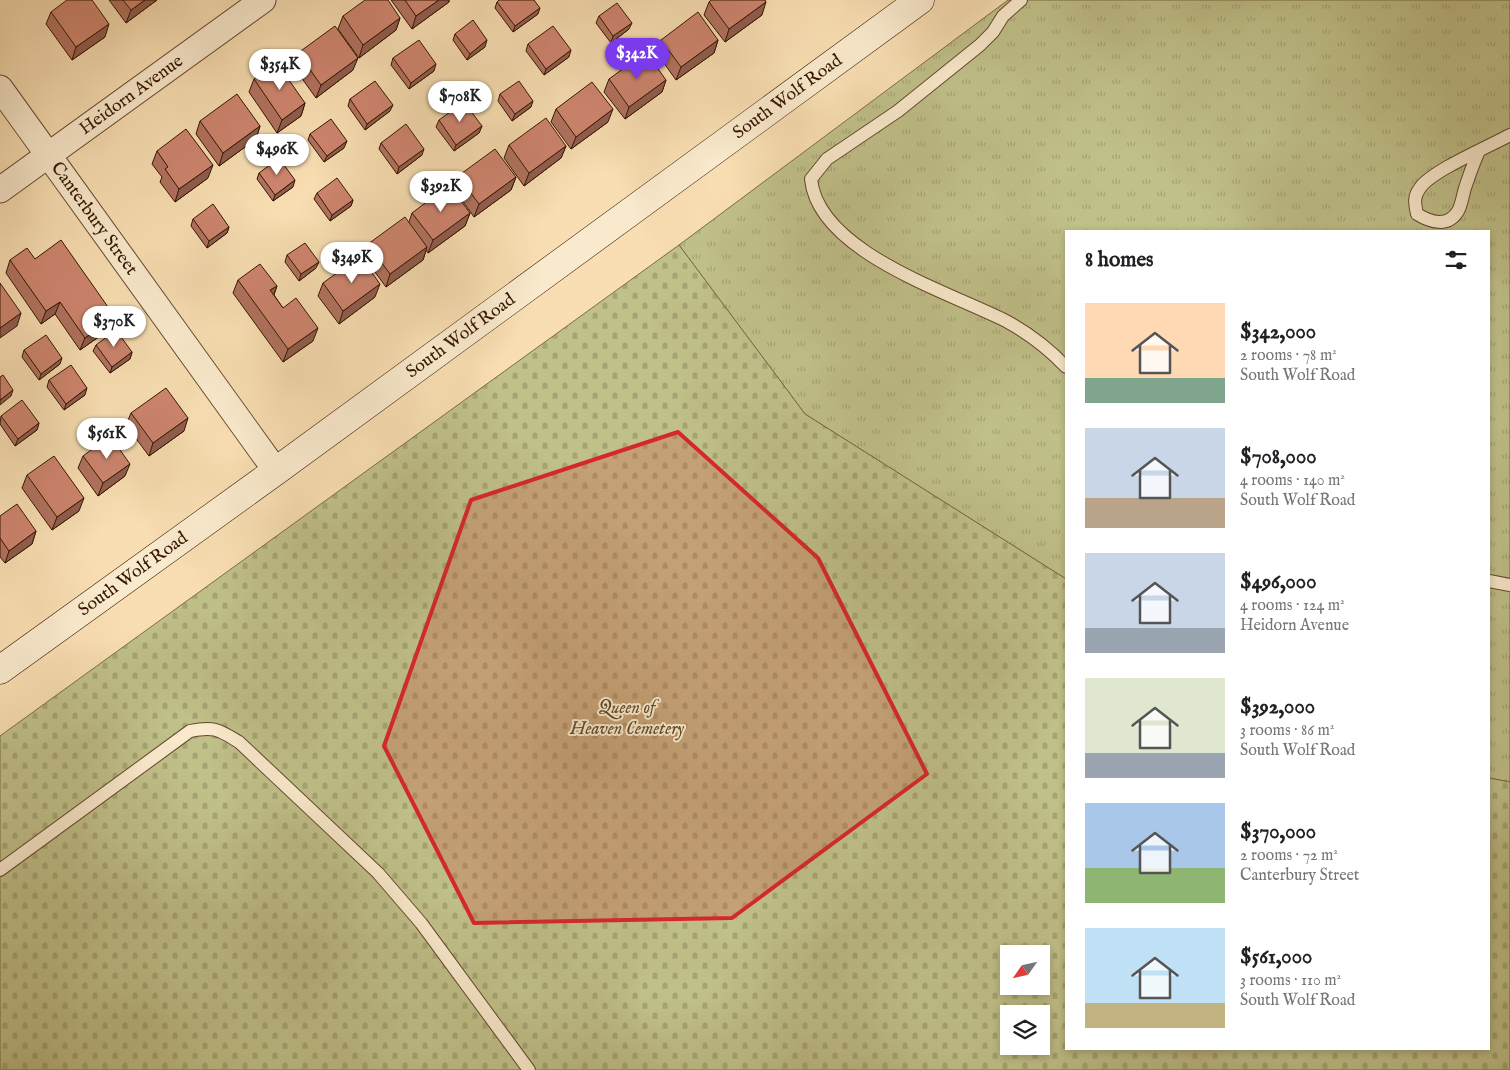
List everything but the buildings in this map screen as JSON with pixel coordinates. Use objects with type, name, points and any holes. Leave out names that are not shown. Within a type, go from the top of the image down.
[{"type":"main road","name":"South Wolf Road","points":[[0,670],[920,0]]},
{"type":"street","name":"Heidorn Avenue","points":[[0,190],[263,0]]},
{"type":"street","name":"Canterbury Street","points":[[0,88],[276,470]]},
{"type":"lane","points":[[1021,0],[1004,16],[993,32],[980,45],[898,111],[828,160],[811,179],[812,192],[819,207],[828,219],[846,237],[874,257],[914,279],[1006,321],[1029,335],[1065,366]]},
{"type":"lane","points":[[1479,151],[1458,211],[1450,221],[1438,223],[1427,220],[1417,214],[1414,200],[1420,188],[1432,176],[1479,151],[1510,135]]},
{"type":"lane","points":[[1490,581],[1510,585]]},
{"type":"lane","points":[[0,870],[190,731],[207,728],[222,731],[239,742],[378,873],[421,923],[529,1070]]},
{"type":"highlighted area","points":[[678,432],[818,558],[927,774],[732,918],[474,923],[384,746],[471,500]]},
{"type":"green space","points":[[1008,0],[1510,0],[1510,782],[1490,778],[1490,230],[1065,230],[1065,578],[805,414],[679,245]]},
{"type":"green space","name":"Queen of Heaven Cemetery","points":[[679,245],[805,414],[1065,578],[1065,1050],[1490,1050],[1490,778],[1510,782],[1510,1070],[0,1070],[0,736]]}]
